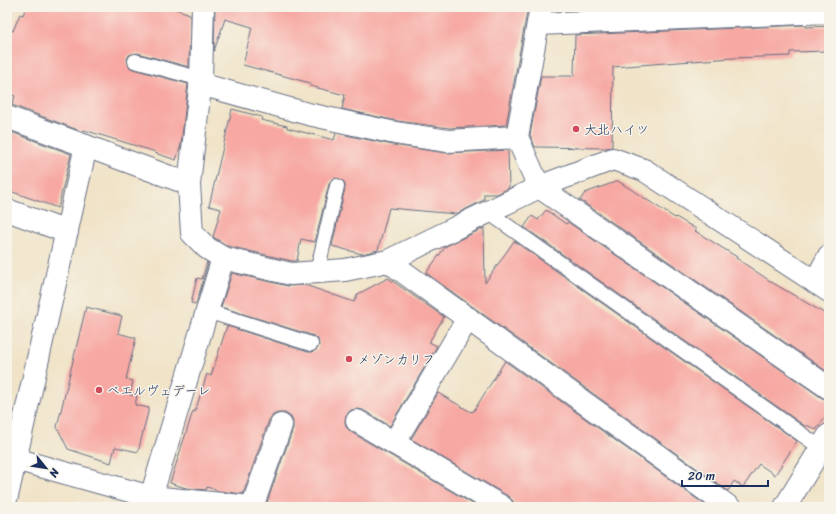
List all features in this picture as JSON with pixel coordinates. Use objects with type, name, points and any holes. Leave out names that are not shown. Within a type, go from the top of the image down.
[{"type":"street","points":[[204,7],[201,82],[189,184],[192,233],[207,248],[223,258],[291,274],[345,270],[388,261],[539,187],[613,159],[644,170],[822,287],[829,256]]},
{"type":"street","points":[[829,12],[799,10],[540,15],[517,137],[539,187],[829,388]]},
{"type":"street","points":[[201,82],[308,114],[396,132],[448,141],[517,137]]},
{"type":"street","points":[[7,117],[189,184]]},
{"type":"street","points":[[7,496],[86,146]]},
{"type":"street","points":[[7,210],[67,232]]},
{"type":"street","points":[[151,497],[223,258]]},
{"type":"street","points":[[388,261],[729,507]]},
{"type":"street","points":[[394,443],[468,318]]},
{"type":"street","points":[[356,421],[502,507]]},
{"type":"street","points":[[15,459],[151,497],[196,504],[253,507],[281,425]]},
{"type":"street","points":[[785,507],[825,442]]},
{"type":"lane","points":[[136,61],[201,82]]},
{"type":"lane","points":[[317,272],[337,186]]},
{"type":"lane","points":[[488,212],[825,442]]},
{"type":"lane","points":[[207,311],[311,344]]},
{"type":"building","points":[[26,7],[170,7],[190,14],[189,67],[137,53],[129,55],[127,59],[129,67],[133,69],[188,84],[181,145],[176,160],[155,153],[156,152],[84,130],[83,132],[12,105],[15,96],[7,93],[7,29],[13,31],[20,14],[23,15]]},
{"type":"building","points":[[215,7],[528,7],[506,125],[449,128],[397,121],[342,109],[345,95],[310,86],[310,83],[243,65],[252,27],[225,19],[214,51]]},
{"type":"building","points":[[575,7],[647,7],[575,10]]},
{"type":"building","points":[[806,25],[806,27],[829,26],[829,51],[790,52],[790,56],[732,58],[613,67],[612,147],[535,147],[530,135],[541,76],[574,76],[575,35]]},
{"type":"building","points":[[232,109],[262,117],[261,120],[287,126],[287,128],[334,140],[336,133],[393,145],[446,153],[508,150],[509,188],[497,194],[484,194],[484,200],[456,214],[389,208],[378,250],[362,254],[332,246],[345,188],[345,183],[342,180],[335,178],[331,180],[329,184],[315,242],[301,239],[297,261],[228,246],[213,237],[221,209],[209,206]]},
{"type":"building","points":[[11,132],[71,154],[58,208],[7,190],[7,143]]},
{"type":"building","points":[[618,181],[675,218],[676,217],[696,229],[695,231],[737,257],[736,258],[773,283],[829,316],[829,373],[580,200],[585,193]]},
{"type":"building","points":[[546,210],[566,224],[568,222],[822,398],[829,400],[829,411],[816,430],[807,425],[806,427],[524,227],[532,216],[538,220]]},
{"type":"building","points":[[484,228],[485,283],[514,241],[797,441],[775,475],[759,464],[743,487],[734,481],[728,491],[426,273],[446,246]]},
{"type":"building","points":[[207,262],[208,264],[196,304],[191,303],[197,278],[202,279]]},
{"type":"building","points":[[232,273],[288,286],[305,285],[354,302],[358,294],[388,278],[444,317],[429,342],[437,346],[390,426],[363,410],[358,409],[351,410],[346,415],[346,427],[351,432],[478,507],[281,507],[267,502],[293,429],[291,417],[285,413],[273,415],[269,420],[243,494],[219,491],[207,487],[206,490],[186,488],[170,483],[193,411],[195,412],[207,374],[211,376],[227,326],[308,352],[316,350],[319,346],[318,339],[314,336],[221,307]]},
{"type":"building","name":"ベエルヴェデーレ","points":[[86,307],[122,316],[118,333],[136,338],[126,379],[133,381],[130,395],[137,396],[135,405],[149,408],[138,452],[115,447],[111,463],[68,449],[57,427]]},
{"type":"building","points":[[505,361],[708,507],[514,507],[513,501],[508,496],[411,439],[438,393],[473,412]]},
{"type":"place","name":"大北ハイツ","points":[[576,129]]},
{"type":"place","name":"メゾンカリフ","points":[[349,359]]},
{"type":"place","name":"ベエルヴェデーレ","points":[[99,390]]}]
